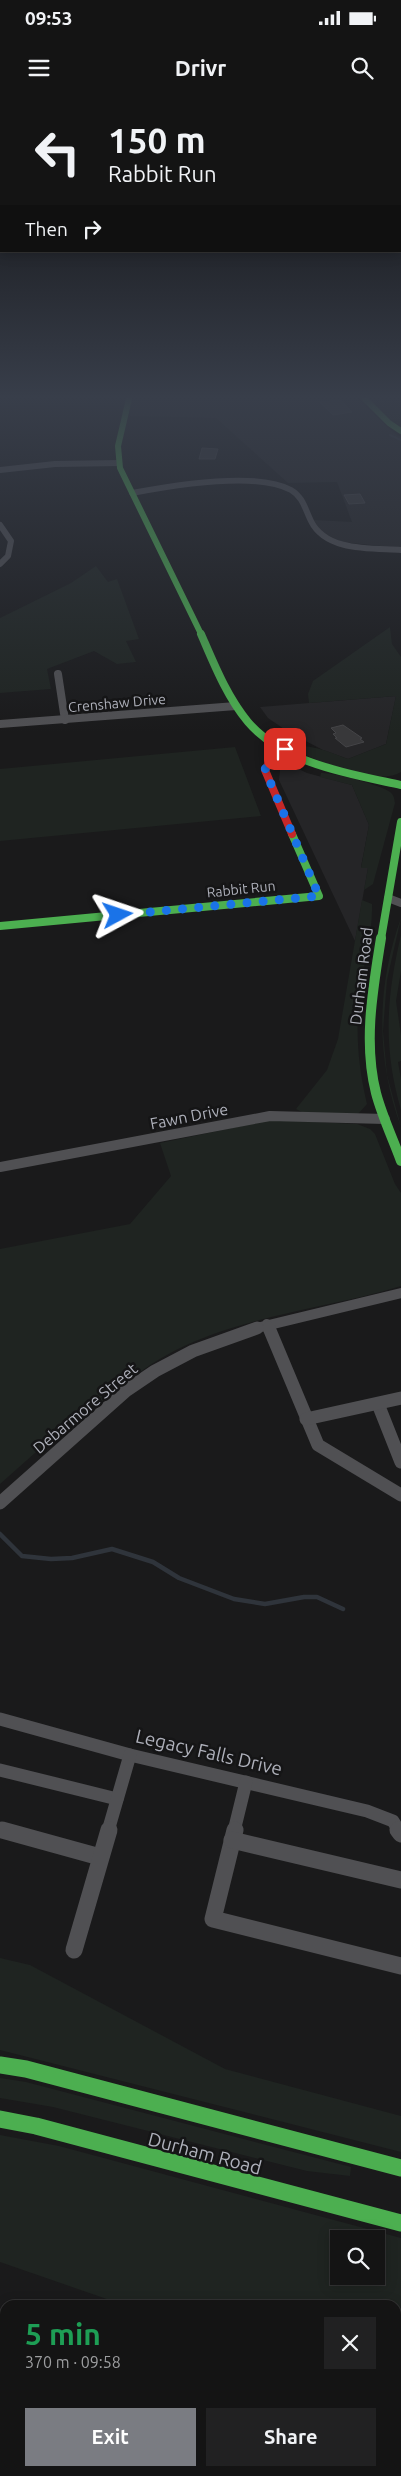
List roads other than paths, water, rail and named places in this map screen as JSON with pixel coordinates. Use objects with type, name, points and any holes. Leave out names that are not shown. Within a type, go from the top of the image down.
[{"type":"main road","points":[[141,510],[186,599],[236,706],[258,732],[285,749],[344,772],[401,785]]},
{"type":"main road","name":"Rabbit Run","points":[[0,926],[319,896],[265,770],[268,761],[274,754],[285,749]]},
{"type":"main road","name":"Durham Road","points":[[401,822],[370,1018],[372,1068],[376,1093],[401,1161]]},
{"type":"main road","name":"Durham Road","points":[[0,2065],[26,2069],[401,2168]]},
{"type":"main road","name":"Durham Road","points":[[0,2119],[36,2126],[401,2223]]},
{"type":"street","points":[[306,510],[312,524],[324,536],[352,546],[401,550]]},
{"type":"street","points":[[0,525],[8,533],[11,541],[8,556],[0,564]]},
{"type":"street","points":[[58,674],[65,720]]},
{"type":"street","name":"Crenshaw Drive","points":[[0,724],[236,706]]},
{"type":"street","points":[[388,898],[401,897]]},
{"type":"street","points":[[388,898],[401,903]]},
{"type":"street","name":"Fawn Drive","points":[[0,1167],[270,1116],[385,1119]]},
{"type":"street","name":"Debarmore Street","points":[[0,1503],[127,1390],[155,1371],[192,1351],[268,1324],[401,1293]]},
{"type":"street","points":[[268,1324],[318,1445],[401,1495]]},
{"type":"street","points":[[306,1419],[401,1398]]},
{"type":"street","points":[[378,1404],[401,1462]]},
{"type":"street","name":"Legacy Falls Drive","points":[[0,1719],[130,1754],[367,1811],[393,1822],[401,1834]]},
{"type":"street","points":[[74,1950],[130,1754]]},
{"type":"street","points":[[0,1770],[117,1799]]},
{"type":"street","points":[[246,1782],[213,1918],[401,1966]]},
{"type":"street","points":[[0,1829],[100,1857]]},
{"type":"street","points":[[232,1840],[401,1880]]},
{"type":"waterway","points":[[0,1534],[22,1556],[51,1559],[72,1558],[112,1549],[153,1562],[179,1578],[234,1599],[265,1604],[304,1597],[317,1597],[343,1609]]}]
